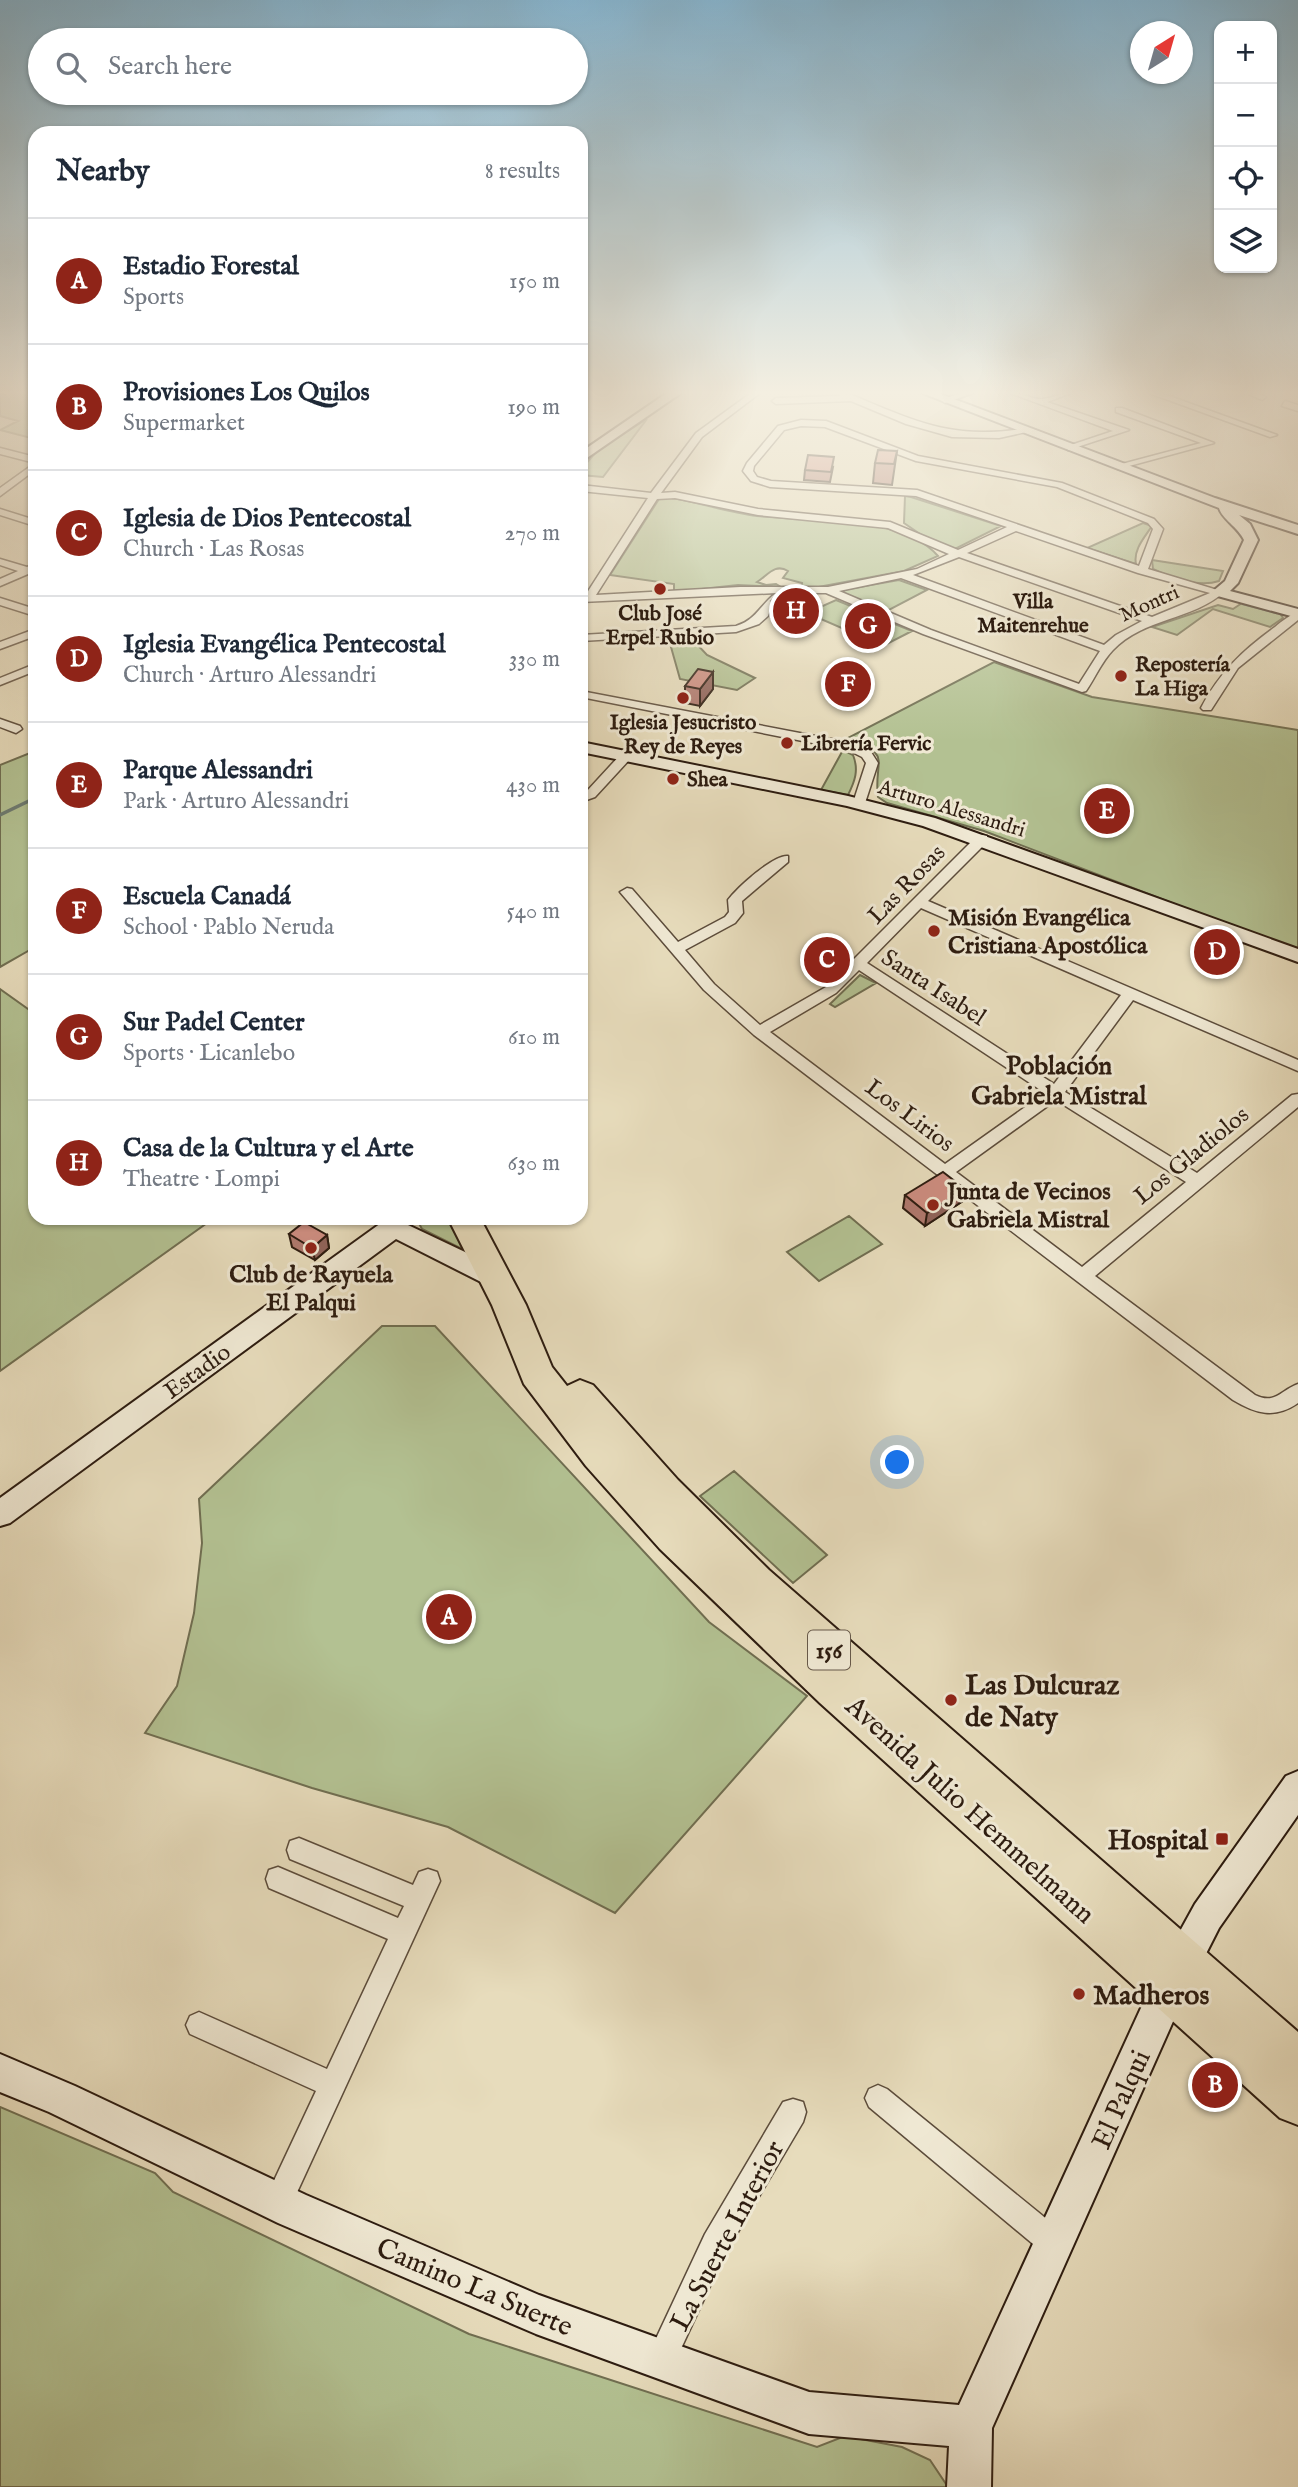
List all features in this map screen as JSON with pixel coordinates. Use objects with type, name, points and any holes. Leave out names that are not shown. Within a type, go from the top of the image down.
[{"type":"highway","name":"Avenida Julio Hemmelmann","points":[[468,1225],[501,1291],[598,1417],[662,1490],[741,1571],[1177,1974],[1298,2100]]},
{"type":"highway","name":"Avenida Julio Hemmelmann","points":[[1177,1974],[1298,2066]]},
{"type":"street","points":[[588,595],[645,509]]},
{"type":"street","points":[[744,509],[880,523],[908,531],[959,554],[1150,620]]},
{"type":"street","points":[[962,509],[1142,571],[1225,588],[1254,602],[1298,615]]},
{"type":"street","points":[[1120,509],[1151,521],[1158,528],[1142,571]]},
{"type":"street","points":[[1221,509],[1248,531],[1250,543],[1225,588]]},
{"type":"street","points":[[1234,509],[1298,530]]},
{"type":"street","points":[[0,512],[28,521]]},
{"type":"street","points":[[1241,523],[1248,518],[1263,519]]},
{"type":"street","points":[[588,599],[745,590],[828,590],[905,576],[1016,527]]},
{"type":"street","points":[[0,562],[28,569]]},
{"type":"street","points":[[0,583],[28,572]]},
{"type":"street","points":[[905,576],[1107,650]]},
{"type":"street","name":"Montri","points":[[828,590],[927,632],[1082,689],[1107,650],[1125,635],[1150,620],[1187,609],[1225,588]]},
{"type":"street","points":[[745,590],[766,606]]},
{"type":"street","points":[[588,638],[736,629],[762,618],[766,606],[788,590]]},
{"type":"street","points":[[0,601],[28,610]]},
{"type":"street","points":[[0,610],[13,605]]},
{"type":"street","points":[[1207,708],[1221,681],[1240,658],[1298,615]]},
{"type":"street","points":[[0,646],[28,635]]},
{"type":"street","points":[[0,682],[28,670]]},
{"type":"street","points":[[588,695],[852,747],[867,755],[872,763],[859,803]]},
{"type":"street","points":[[0,723],[16,729]]},
{"type":"street","name":"Arturo Alessandri","points":[[588,748],[859,803],[982,839],[1298,956]]},
{"type":"street","points":[[588,795],[626,756]]},
{"type":"street","name":"Las Rosas","points":[[759,1032],[831,990],[982,839]]},
{"type":"street","points":[[676,949],[730,920],[736,913],[736,900],[741,893],[783,859]]},
{"type":"street","name":"Los Lirios","points":[[626,892],[709,987],[759,1032],[1249,1401],[1263,1407],[1294,1404]]},
{"type":"street","points":[[918,902],[1298,1066]]},
{"type":"street","name":"Santa Isabel","points":[[859,964],[1056,1093],[1198,1181]]},
{"type":"street","points":[[945,1171],[1056,1093],[1102,1028],[1131,993]]},
{"type":"street","name":"Los Gladiolos","points":[[1083,1276],[1298,1099]]},
{"type":"street","name":"Estadio","points":[[0,1514],[394,1225]]},
{"type":"street","name":"Estadio","points":[[400,1225],[501,1291]]},
{"type":"street","name":"El Palqui","points":[[971,2427],[1177,1974],[1206,1916],[1298,1787]]},
{"type":"street","points":[[278,2202],[424,1891],[299,1850]]},
{"type":"street","points":[[278,1879],[404,1933]]},
{"type":"street","points":[[200,2025],[333,2085]]},
{"type":"street","name":"Camino La Suerte","points":[[0,2073],[62,2099],[278,2202],[536,2314],[661,2360],[809,2413],[971,2427]]},
{"type":"street","points":[[878,2098],[1055,2244]]},
{"type":"street","name":"La Suerte Interior","points":[[661,2360],[715,2244],[793,2112]]},
{"type":"street","points":[[969,2487],[971,2427]]},
{"type":"green space","points":[[653,509],[721,509],[757,516],[878,526],[922,542],[938,556],[904,571],[813,588],[801,588],[802,583],[783,578],[788,571],[779,568],[757,582],[781,587],[738,585],[674,592],[674,584],[610,575]]},
{"type":"green space","points":[[905,509],[948,509],[1001,526],[955,549],[923,536],[904,523]]},
{"type":"green space","points":[[1143,523],[1152,526],[1138,549],[1136,564],[1087,548]]},
{"type":"green space","points":[[1152,560],[1223,571],[1219,581],[1194,583],[1153,569]]},
{"type":"green space","points":[[899,580],[927,590],[887,611],[837,591]]},
{"type":"green space","points":[[836,600],[912,631],[883,646],[807,613]]},
{"type":"green space","points":[[1242,603],[1280,613],[1283,618],[1270,627],[1213,609],[1177,635],[1152,627],[1218,605],[1233,609]]},
{"type":"green space","points":[[691,638],[707,655],[755,678],[737,690],[680,679],[669,640]]},
{"type":"green space","points":[[994,662],[1092,697],[1298,730],[1298,951],[984,831],[887,803],[878,797],[879,765],[876,754],[870,749],[842,741]]},
{"type":"green space","points":[[843,750],[853,755],[856,766],[848,795],[821,790]]},
{"type":"green space","points":[[28,754],[28,951],[0,967],[0,765]]},
{"type":"green space","points":[[860,975],[876,983],[835,1007],[830,1004]]},
{"type":"green space","points":[[0,989],[28,1009],[28,1225],[204,1225],[0,1371]]},
{"type":"green space","points":[[849,1216],[882,1244],[819,1281],[787,1252]]},
{"type":"green space","points":[[420,1225],[458,1225],[474,1255],[422,1229]]},
{"type":"green space","points":[[382,1326],[435,1326],[709,1622],[807,1696],[615,1913],[448,1827],[312,1788],[145,1733],[177,1686],[194,1613],[202,1543],[199,1499]]},
{"type":"green space","points":[[734,1471],[827,1555],[793,1583],[700,1496]]},
{"type":"green space","points":[[0,2107],[155,2173],[173,2192],[469,2334],[817,2447],[845,2436],[902,2447],[930,2460],[948,2487],[0,2487]]},
{"type":"building","points":[[793,592],[820,603],[799,613],[772,601]]},
{"type":"building","points":[[698,669],[713,672],[700,689],[685,686]]},
{"type":"building","points":[[943,1172],[965,1189],[927,1213],[905,1195]]},
{"type":"building","points":[[300,1225],[309,1225],[327,1235],[312,1248],[289,1234]]},
{"type":"waterway","points":[[1243,604],[1277,613]]},
{"type":"waterway","points":[[0,815],[28,801]]},
{"type":"place","name":"Club José Erpel Rubio","points":[[660,589]]},
{"type":"place","name":"Casa de la Cultura y el Arte","points":[[796,611]]},
{"type":"place","name":"Sur Padel Center","points":[[868,626]]},
{"type":"place","name":"Repostería La Higa","points":[[1121,676]]},
{"type":"place","name":"Escuela Canadá","points":[[848,684]]},
{"type":"place","name":"Iglesia Jesucristo Rey de Reyes","points":[[683,698]]},
{"type":"place","name":"Librería Fervic","points":[[787,743]]},
{"type":"place","name":"Shea","points":[[673,779]]},
{"type":"place","name":"Parque Alessandri","points":[[1107,811]]},
{"type":"place","name":"Misión Evangélica Cristiana Apostólica","points":[[934,931]]},
{"type":"place","name":"Iglesia Evangélica Pentecostal","points":[[1217,952]]},
{"type":"place","name":"Iglesia de Dios Pentecostal","points":[[827,960]]},
{"type":"place","name":"Junta de Vecinos Gabriela Mistral","points":[[933,1205]]},
{"type":"place","name":"Club de Rayuela El Palqui","points":[[311,1248]]},
{"type":"place","name":"Estadio Forestal","points":[[449,1617]]},
{"type":"place","name":"Las Dulcuraz de Naty","points":[[951,1700]]},
{"type":"place","name":"Hospital","points":[[1222,1839]]},
{"type":"place","name":"Madheros","points":[[1079,1994]]},
{"type":"place","name":"Provisiones Los Quilos","points":[[1215,2085]]},
{"type":"district","name":"Villa Maitenrehue","points":[[1033,613]]},
{"type":"district","name":"Población Gabriela Mistral","points":[[1059,1080]]}]
